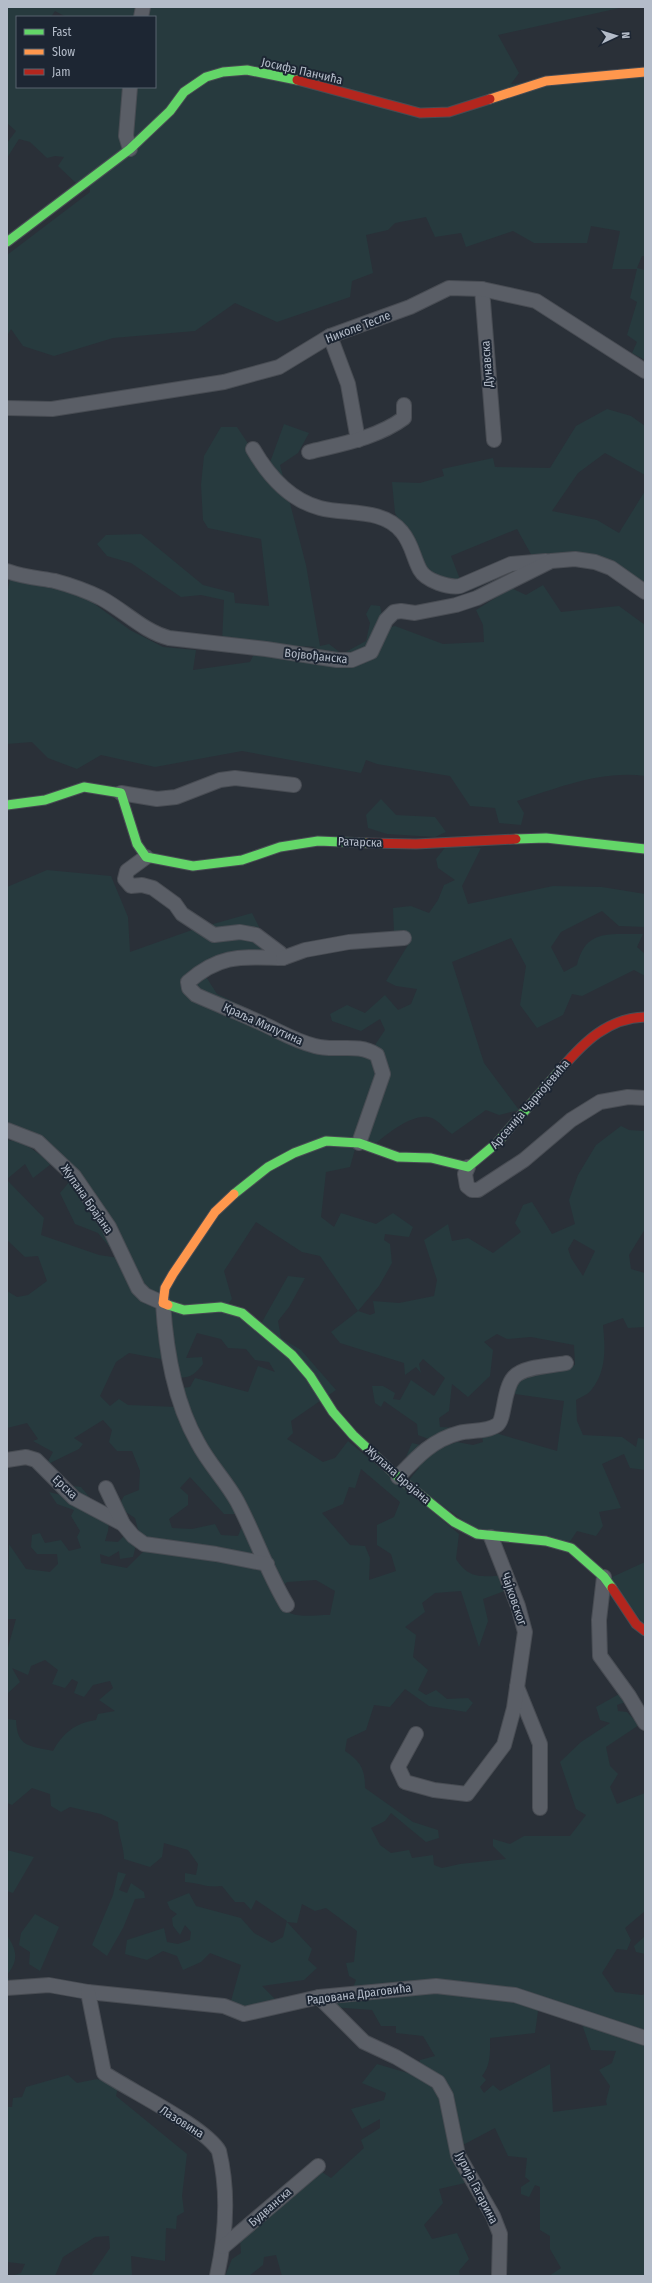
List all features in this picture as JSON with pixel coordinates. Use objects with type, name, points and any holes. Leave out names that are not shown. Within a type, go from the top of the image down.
[{"type":"street","name":"Јосифа Панчића","points":[[7,242],[130,149],[170,111],[184,92],[206,77],[222,72],[247,70],[288,78],[420,113],[449,112],[546,80],[645,72]]},
{"type":"street","points":[[130,88],[126,136],[130,149]]},
{"type":"street","name":"Николе Тесле","points":[[7,408],[52,409],[224,382],[279,367],[330,336],[410,307],[449,288],[482,289],[536,301],[645,371]]},
{"type":"street","name":"Дунавска","points":[[482,289],[494,440]]},
{"type":"street","points":[[330,336],[348,384],[358,440]]},
{"type":"street","points":[[309,452],[358,440],[395,424],[404,418],[404,405]]},
{"type":"street","points":[[253,449],[266,471],[295,497],[319,508],[376,515],[401,531],[412,545],[421,572],[439,584],[452,588],[511,564],[551,561]]},
{"type":"street","name":"Војвођанска","points":[[7,571],[25,577],[55,581],[102,599],[154,634],[169,638],[266,649],[337,660],[352,660],[371,652],[386,620],[394,612],[401,610],[415,613],[456,605],[477,598],[551,561],[574,559],[595,562],[611,568],[645,592]]},
{"type":"street","points":[[7,805],[45,800],[84,787],[157,799],[176,797],[220,780],[234,778],[294,785]]},
{"type":"street","points":[[121,793],[137,844],[146,857],[128,871],[125,879],[131,886],[142,885],[153,888],[175,904],[182,914],[214,935],[240,932],[256,935],[280,953],[283,958]]},
{"type":"street","name":"Ратарска","points":[[146,857],[193,866],[242,860],[280,847],[318,841],[416,844],[546,838],[645,849]]},
{"type":"street","name":"Краља Милутина","points":[[359,1143],[383,1074],[377,1055],[368,1049],[354,1047],[335,1049],[322,1048],[298,1041],[196,995],[189,988],[188,982],[195,976],[228,959],[243,956],[283,958],[305,950],[349,942],[404,938]]},
{"type":"street","name":"Арсенија Чарнојевића","points":[[468,1167],[489,1151],[580,1048],[594,1035],[616,1022],[645,1017]]},
{"type":"street","points":[[287,1605],[237,1501],[191,1431],[178,1395],[169,1359],[164,1303],[165,1288],[172,1274],[200,1232],[232,1196],[268,1167],[294,1154],[326,1141],[359,1143],[398,1157],[431,1158],[468,1167],[465,1174],[467,1186],[472,1190],[478,1190],[524,1160],[571,1120],[600,1102],[628,1097],[645,1098]]},
{"type":"street","name":"Жупана Брајана","points":[[7,1130],[38,1142],[69,1172],[109,1227],[138,1288],[145,1295],[184,1310],[221,1307],[242,1313],[292,1356],[310,1376],[333,1412],[353,1435],[398,1477],[454,1522],[477,1534],[491,1537],[546,1541],[571,1548],[604,1577],[636,1624],[645,1631]]},
{"type":"street","points":[[398,1477],[437,1441],[460,1432],[492,1428],[498,1425],[501,1421],[504,1396],[514,1377],[526,1371],[566,1363]]},
{"type":"street","name":"Ерска","points":[[7,1460],[26,1458],[36,1460],[74,1498],[123,1524]]},
{"type":"street","points":[[106,1488],[123,1524],[133,1536],[144,1544],[216,1554],[267,1564]]},
{"type":"street","name":"Чајковског","points":[[416,1734],[398,1766],[405,1782],[434,1790],[467,1794],[504,1745],[514,1708],[525,1632],[518,1606],[491,1537]]},
{"type":"street","points":[[604,1577],[599,1620],[600,1656],[629,1696],[645,1723]]},
{"type":"street","points":[[517,1686],[540,1744],[540,1808]]},
{"type":"street","name":"Радована Драговића","points":[[7,1988],[49,1985],[88,1992],[224,2006],[244,2014],[319,1997],[436,1986],[515,1995],[641,2036]]},
{"type":"street","name":"Лазовина","points":[[88,1992],[104,2073],[199,2131],[214,2143],[219,2151],[226,2214],[223,2247],[217,2276]]},
{"type":"street","name":"Јурија Гагарина","points":[[319,1997],[364,2042],[396,2057],[438,2082],[446,2096],[458,2155],[493,2216],[500,2234],[499,2276]]},
{"type":"street","name":"Будванска","points":[[223,2247],[318,2166]]},
{"type":"green space","points":[[8,7],[624,7],[498,35],[519,73],[511,84],[645,73],[645,256],[642,256],[637,268],[645,270],[645,360],[632,353],[637,342],[627,335],[637,302],[630,298],[637,269],[612,269],[620,231],[591,226],[587,243],[534,243],[513,231],[466,247],[461,233],[435,237],[426,217],[395,223],[388,230],[366,235],[373,273],[352,281],[350,297],[277,322],[235,303],[195,331],[113,338],[54,356],[23,346],[11,329],[7,336],[7,255],[90,192],[90,173],[78,185],[58,166],[64,157],[55,156],[47,158],[30,142],[19,139],[7,158],[7,143],[16,131],[7,123]]},
{"type":"green space","points":[[607,409],[631,416],[645,426],[645,475],[605,453],[578,473],[552,511],[597,520],[619,533],[645,491],[645,600],[593,554],[532,556],[517,529],[451,556],[461,582],[443,581],[424,565],[395,513],[392,482],[420,483],[444,476],[442,469],[493,458],[495,467],[550,468],[576,426]]},
{"type":"green space","points":[[284,424],[309,433],[298,453],[280,465],[306,565],[320,646],[329,644],[342,654],[366,641],[370,623],[366,614],[371,605],[380,606],[382,615],[376,631],[395,626],[443,644],[484,642],[483,625],[476,610],[511,588],[526,595],[543,585],[561,612],[619,606],[645,625],[645,776],[612,776],[580,781],[517,801],[524,813],[521,825],[499,823],[495,808],[470,806],[450,776],[377,764],[366,760],[361,773],[242,751],[155,767],[101,755],[77,769],[48,758],[32,742],[7,744],[7,594],[10,579],[51,584],[81,594],[130,630],[163,647],[196,650],[193,670],[250,662],[253,656],[317,647],[222,642],[224,600],[201,595],[181,597],[131,563],[107,556],[97,544],[106,535],[141,534],[203,585],[234,593],[235,603],[269,606],[261,539],[208,528],[203,520],[201,485],[204,456],[221,427],[237,427],[249,445],[269,465]]},
{"type":"green space","points":[[381,799],[396,815],[435,817],[446,832],[435,837],[387,834],[368,828],[366,815]]},
{"type":"green space","points":[[447,845],[481,848],[462,886],[468,904],[553,886],[602,887],[645,894],[645,927],[619,926],[602,911],[561,932],[551,947],[564,972],[577,965],[581,953],[587,944],[594,939],[611,934],[643,934],[637,947],[645,954],[645,976],[634,970],[582,996],[572,994],[563,1015],[537,1028],[520,1005],[526,966],[511,938],[452,962],[484,1063],[519,1110],[499,1115],[486,1110],[452,1134],[432,1118],[425,1117],[410,1120],[387,1134],[376,1143],[358,1138],[350,1167],[326,1172],[321,1217],[334,1227],[341,1213],[376,1224],[393,1213],[413,1227],[409,1237],[385,1234],[384,1240],[390,1244],[392,1263],[379,1286],[358,1311],[320,1256],[302,1252],[256,1222],[224,1271],[232,1299],[224,1309],[262,1322],[288,1276],[305,1278],[289,1307],[278,1321],[281,1338],[301,1350],[336,1390],[291,1421],[293,1433],[287,1439],[323,1462],[335,1458],[348,1441],[459,1534],[456,1559],[465,1570],[481,1576],[501,1576],[507,1590],[483,1599],[488,1621],[479,1647],[461,1591],[435,1593],[422,1603],[425,1612],[405,1627],[416,1635],[413,1657],[428,1670],[418,1690],[426,1695],[436,1690],[447,1699],[468,1698],[473,1703],[466,1712],[429,1706],[405,1689],[390,1707],[374,1705],[366,1730],[347,1739],[345,1751],[361,1766],[365,1788],[413,1822],[438,1830],[439,1838],[426,1842],[391,1813],[385,1821],[371,1828],[380,1845],[391,1853],[409,1850],[412,1858],[433,1855],[434,1865],[442,1868],[460,1864],[506,1859],[493,1846],[493,1839],[510,1844],[524,1836],[570,1836],[586,1815],[576,1809],[560,1762],[581,1742],[610,1723],[600,1720],[596,1707],[630,1688],[634,1699],[617,1705],[618,1711],[627,1712],[639,1725],[606,1747],[610,1766],[618,1774],[610,1787],[617,1804],[645,1793],[645,1911],[625,1928],[631,1940],[627,1950],[617,1949],[602,1973],[615,1992],[645,1994],[645,2276],[549,2276],[561,2268],[550,2249],[550,2236],[540,2230],[540,2187],[535,2185],[529,2197],[521,2194],[521,2187],[530,2181],[525,2177],[527,2158],[508,2156],[495,2128],[461,2146],[465,2183],[439,2189],[443,2203],[424,2225],[432,2239],[457,2233],[469,2259],[459,2271],[460,2276],[282,2276],[276,2255],[264,2257],[263,2265],[249,2276],[225,2276],[232,2259],[241,2253],[240,2238],[319,2170],[331,2178],[364,2148],[361,2140],[380,2128],[380,2119],[362,2129],[351,2109],[384,2100],[386,2093],[362,2083],[377,2064],[418,2076],[420,2060],[435,2056],[423,2036],[396,2033],[396,2026],[381,2026],[372,2010],[332,2007],[326,2002],[353,1988],[356,1980],[349,1976],[346,1963],[354,1962],[357,1931],[326,1908],[315,1911],[302,1904],[297,1923],[287,1922],[312,1949],[308,1960],[317,1968],[304,1980],[262,1986],[275,1999],[270,2006],[239,2009],[231,2001],[241,1965],[210,1953],[201,1962],[183,1970],[177,1956],[163,1951],[147,1960],[125,1954],[127,1940],[164,1928],[167,1942],[178,1944],[190,1940],[191,1932],[185,1925],[180,1935],[173,1926],[172,1918],[177,1914],[170,1909],[167,1902],[189,1893],[196,1906],[241,1918],[254,1933],[272,1943],[283,1937],[287,1921],[256,1900],[251,1910],[244,1902],[235,1902],[222,1886],[185,1882],[185,1873],[196,1875],[198,1864],[188,1850],[164,1843],[162,1857],[150,1867],[124,1859],[118,1822],[101,1814],[70,1807],[61,1812],[51,1806],[50,1794],[32,1788],[12,1805],[7,1803],[7,1719],[16,1720],[19,1736],[26,1744],[53,1751],[65,1734],[76,1726],[96,1720],[98,1714],[115,1711],[99,1700],[113,1688],[110,1681],[93,1685],[84,1697],[74,1693],[78,1682],[72,1679],[65,1688],[52,1684],[58,1670],[45,1660],[31,1666],[28,1675],[12,1668],[20,1682],[7,1694],[7,1651],[16,1619],[7,1619],[9,1544],[26,1569],[50,1572],[58,1564],[57,1554],[37,1554],[31,1547],[32,1535],[40,1533],[45,1543],[61,1540],[69,1551],[81,1548],[77,1537],[80,1531],[71,1516],[74,1510],[57,1504],[49,1492],[65,1496],[66,1485],[81,1487],[91,1499],[110,1512],[108,1531],[105,1541],[118,1542],[126,1534],[136,1545],[133,1557],[120,1559],[119,1551],[109,1557],[100,1554],[101,1563],[127,1568],[143,1552],[150,1549],[140,1537],[135,1518],[118,1507],[124,1496],[139,1490],[140,1471],[132,1451],[117,1451],[109,1442],[112,1430],[103,1420],[74,1438],[83,1444],[79,1449],[46,1465],[53,1452],[33,1441],[38,1439],[27,1423],[7,1428],[7,1291],[17,1297],[28,1295],[47,1281],[38,1256],[25,1257],[7,1240],[7,1180],[44,1218],[41,1235],[99,1255],[119,1258],[98,1233],[75,1224],[60,1193],[76,1174],[7,1126],[7,887],[47,870],[111,876],[128,917],[130,952],[192,930],[252,913],[271,951],[203,972],[217,994],[290,1028],[316,1049],[373,1048],[385,1030],[380,1019],[361,1031],[332,1021],[330,1014],[347,1005],[365,1013],[385,995],[398,1010],[411,1004],[417,989],[396,986],[386,981],[408,945],[394,933],[393,908],[411,906],[429,913],[438,900],[444,885],[455,880],[438,868],[436,859]],"holes":[[[197,1333],[221,1339],[228,1348],[246,1349],[255,1360],[269,1362],[275,1372],[258,1366],[248,1392],[195,1378],[190,1387],[174,1389],[176,1407],[128,1405],[119,1399],[110,1406],[100,1396],[116,1362],[129,1353],[161,1359],[177,1377],[192,1375],[203,1364],[202,1357],[186,1358]],[[361,1469],[400,1502],[394,1517],[377,1525],[377,1545],[391,1554],[396,1571],[369,1580],[370,1558],[365,1546],[350,1545],[322,1513],[343,1504],[349,1487],[355,1488]],[[190,1477],[224,1514],[247,1514],[238,1536],[221,1535],[215,1524],[192,1529],[172,1528],[169,1519],[188,1505],[188,1495],[180,1488]],[[316,1580],[335,1591],[330,1615],[304,1616],[290,1613],[278,1603],[274,1594],[287,1582]],[[577,2010],[591,2050],[616,2051],[612,2063],[599,2070],[610,2086],[606,2101],[607,2105],[553,2112],[550,2064],[500,2091],[493,2085],[484,2093],[480,2087],[486,2080],[482,2076],[488,2063],[490,2038],[535,2033],[538,2011]]]},
{"type":"green space","points":[[621,1126],[629,1130],[645,1131],[645,1229],[629,1255],[631,1269],[645,1273],[645,1327],[628,1328],[623,1318],[603,1325],[603,1366],[597,1382],[591,1391],[576,1400],[577,1421],[583,1435],[622,1437],[636,1447],[638,1438],[645,1439],[645,1470],[630,1468],[624,1454],[602,1464],[621,1508],[599,1512],[603,1526],[596,1536],[577,1531],[567,1546],[485,1536],[408,1481],[419,1468],[406,1457],[412,1443],[438,1449],[457,1442],[473,1445],[483,1442],[482,1436],[492,1432],[557,1451],[564,1401],[508,1393],[518,1379],[539,1371],[575,1365],[574,1345],[531,1337],[507,1339],[497,1334],[484,1342],[493,1350],[490,1376],[468,1397],[452,1384],[449,1411],[439,1418],[440,1427],[457,1428],[434,1441],[418,1435],[417,1424],[384,1401],[381,1407],[375,1403],[372,1386],[383,1386],[395,1393],[393,1399],[400,1400],[411,1380],[434,1396],[445,1378],[423,1359],[419,1364],[421,1373],[416,1367],[405,1375],[404,1363],[340,1343],[331,1332],[358,1311],[370,1315],[375,1313],[373,1301],[399,1303],[434,1296],[437,1280],[424,1240],[448,1224],[452,1241],[468,1238],[493,1253],[521,1232],[515,1223],[523,1205],[532,1202],[552,1234],[575,1224],[569,1200],[578,1175],[596,1145]],"holes":[[[574,1239],[595,1251],[583,1276],[571,1258],[568,1249]]]},
{"type":"green space","points":[[7,1140],[26,1145],[51,1164],[33,1178],[25,1164],[7,1179]]},
{"type":"green space","points":[[645,1562],[645,1626],[610,1578]]},
{"type":"green space","points":[[7,1850],[34,1857],[13,1893],[7,1891]]},
{"type":"green space","points":[[118,1872],[126,1874],[119,1890],[127,1893],[131,1883],[144,1892],[145,1898],[135,1899],[123,1928],[107,1956],[92,1945],[113,1895]]},
{"type":"green space","points":[[35,1914],[59,1927],[40,1971],[29,1964],[30,1952],[19,1945],[21,1933]]},
{"type":"green space","points":[[7,1935],[15,1951],[15,1960],[7,1975]]},
{"type":"green space","points":[[645,1936],[645,1954],[636,1952],[634,1946]]},
{"type":"green space","points":[[7,1975],[10,1982],[7,1983]]},
{"type":"green space","points":[[68,2075],[77,2083],[97,2079],[118,2087],[116,2096],[187,2154],[182,2196],[184,2212],[177,2216],[176,2229],[166,2228],[165,2261],[131,2256],[132,2276],[91,2276],[110,2248],[109,2236],[95,2237],[63,2257],[55,2276],[11,2276],[21,2273],[25,2264],[7,2262],[7,2107],[12,2107],[13,2098],[22,2097],[26,2087]]},
{"type":"traffic: fast","points":[[7,242],[130,149],[170,111],[184,92],[206,77],[223,72],[247,70],[297,80]]},
{"type":"traffic: fast","points":[[7,805],[45,800],[84,787],[121,793],[137,844],[146,857],[193,866],[242,860],[280,847],[318,841],[367,843]]},
{"type":"traffic: fast","points":[[516,839],[546,838],[645,849]]},
{"type":"traffic: fast","points":[[234,1194],[268,1167],[294,1153],[326,1141],[359,1143],[398,1157],[431,1158],[468,1167],[497,1143],[561,1069]]},
{"type":"traffic: fast","points":[[168,1305],[184,1310],[221,1307],[242,1313],[292,1355],[310,1376],[333,1412],[353,1435],[398,1477],[454,1522],[477,1534],[546,1541],[571,1548],[604,1577],[612,1588]]},
{"type":"traffic: slow","points":[[490,99],[546,81],[645,72]]},
{"type":"traffic: slow","points":[[168,1305],[163,1303],[165,1288],[173,1274],[215,1212],[234,1194]]},
{"type":"traffic: jam","points":[[297,80],[420,113],[449,112],[490,99]]},
{"type":"traffic: jam","points":[[367,843],[416,844],[516,839]]},
{"type":"traffic: jam","points":[[561,1069],[588,1041],[598,1033],[620,1022],[632,1018],[645,1017]]},
{"type":"traffic: jam","points":[[612,1588],[636,1624],[645,1631]]}]
